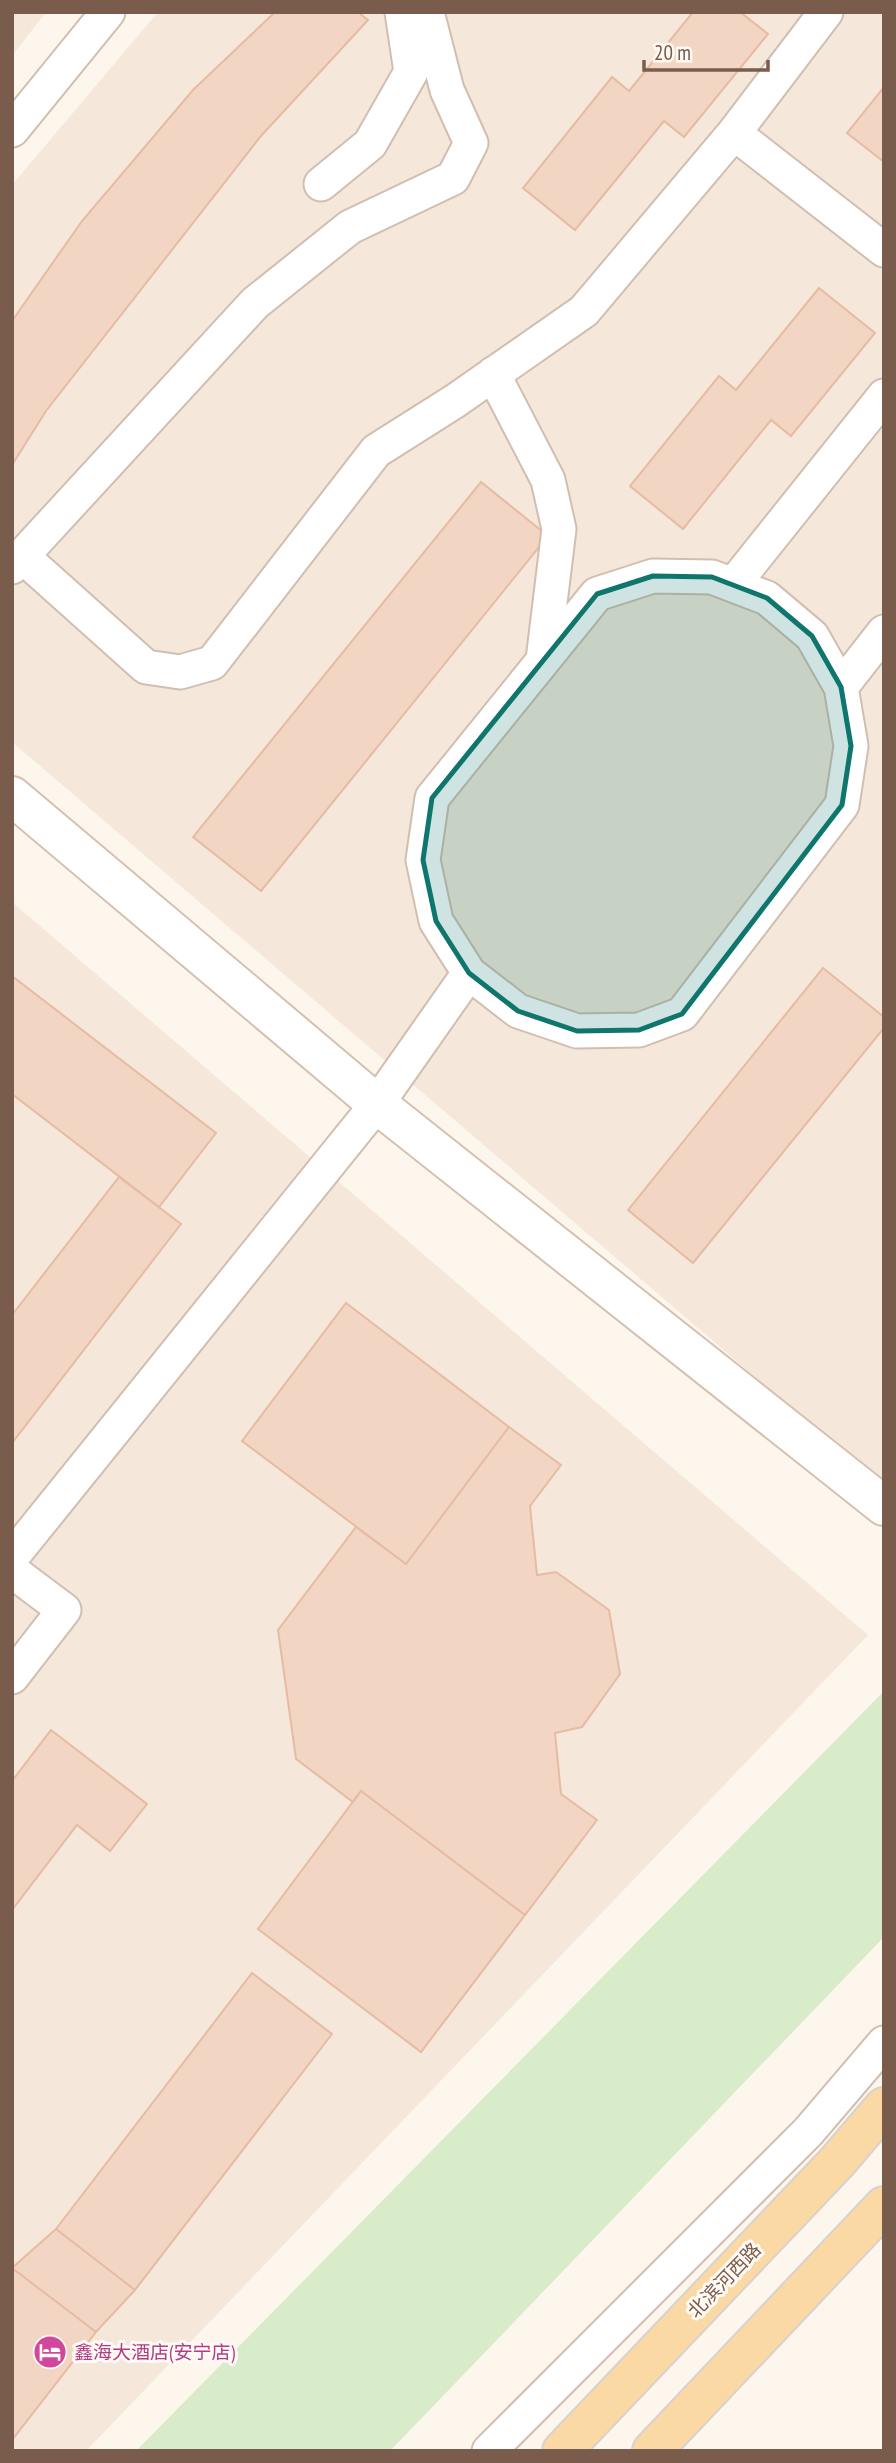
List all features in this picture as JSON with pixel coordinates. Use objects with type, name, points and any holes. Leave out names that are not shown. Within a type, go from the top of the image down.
[{"type":"main road","name":"北滨河西路","points":[[562,2451],[837,2162],[884,2107]]},
{"type":"main road","points":[[652,2451],[884,2206]]},
{"type":"street","points":[[12,130],[108,12]]},
{"type":"street","points":[[321,184],[370,144],[411,72],[402,12]]},
{"type":"street","points":[[438,18],[447,90],[471,143],[453,178],[350,227],[255,303],[17,562],[146,667],[180,672],[212,663],[376,451],[584,311],[734,134],[826,12]]},
{"type":"street","points":[[734,134],[884,250]]},
{"type":"street","points":[[493,374],[548,480],[559,529],[543,660]]},
{"type":"street","points":[[733,585],[884,396]]},
{"type":"street","points":[[653,576],[712,577],[768,598],[812,636],[841,687],[851,746],[842,804],[682,1014],[639,1030],[577,1031],[518,1011],[469,973],[436,921],[423,860],[432,798],[543,660],[597,594],[653,576]]},
{"type":"street","points":[[841,687],[884,632]]},
{"type":"street","points":[[12,796],[377,1104],[884,1506]]},
{"type":"street","points":[[12,1557],[377,1104],[469,973]]},
{"type":"street","points":[[12,1571],[64,1611],[12,1677]]},
{"type":"street","points":[[489,2451],[808,2132],[884,2043]]},
{"type":"highlighted area","points":[[653,576],[712,577],[767,598],[812,636],[841,687],[851,746],[842,805],[682,1014],[639,1030],[577,1031],[518,1011],[469,973],[436,921],[423,860],[432,798],[597,594]]},
{"type":"shaded area","points":[[12,12],[46,12],[12,56]]},
{"type":"shaded area","points":[[158,12],[884,12],[884,1487],[12,742],[12,185]]},
{"type":"shaded area","points":[[12,902],[868,1635],[86,2451],[12,2451]]},
{"type":"green space","points":[[884,1691],[884,1937],[390,2451],[136,2451]]},
{"type":"building","points":[[275,12],[358,12],[368,20],[261,136],[46,411],[12,465],[12,321],[82,221],[193,90]]},
{"type":"building","points":[[693,12],[740,12],[768,34],[684,137],[664,121],[575,230],[523,188],[612,77],[629,91]]},
{"type":"building","points":[[884,87],[884,162],[847,133]]},
{"type":"building","points":[[819,288],[875,333],[791,436],[771,420],[683,529],[630,486],[719,376],[736,390]]},
{"type":"building","points":[[481,482],[548,536],[261,891],[193,837]]},
{"type":"building","points":[[823,968],[884,1017],[884,1028],[693,1263],[628,1210]]},
{"type":"building","points":[[12,976],[216,1133],[159,1207],[12,1094]]},
{"type":"building","points":[[119,1177],[181,1224],[12,1443],[12,1315]]},
{"type":"building","points":[[346,1303],[509,1427],[406,1564],[242,1441]]},
{"type":"building","points":[[509,1427],[561,1465],[530,1506],[537,1575],[556,1572],[609,1610],[620,1674],[582,1727],[555,1733],[561,1794],[597,1820],[525,1915],[361,1791],[353,1802],[296,1759],[278,1630],[356,1527],[406,1564]]},
{"type":"building","points":[[51,1730],[147,1804],[110,1851],[77,1825],[12,1910],[12,1781]]},
{"type":"building","points":[[361,1791],[525,1915],[421,2052],[258,1929]]},
{"type":"building","points":[[252,1973],[332,2034],[135,2290],[56,2229]]},
{"type":"building","points":[[56,2229],[135,2290],[96,2332],[12,2268]]},
{"type":"building","points":[[12,2268],[96,2332],[12,2440]]},
{"type":"place","name":"鑫海大酒店(安宁店)","points":[[50,2352]]}]
